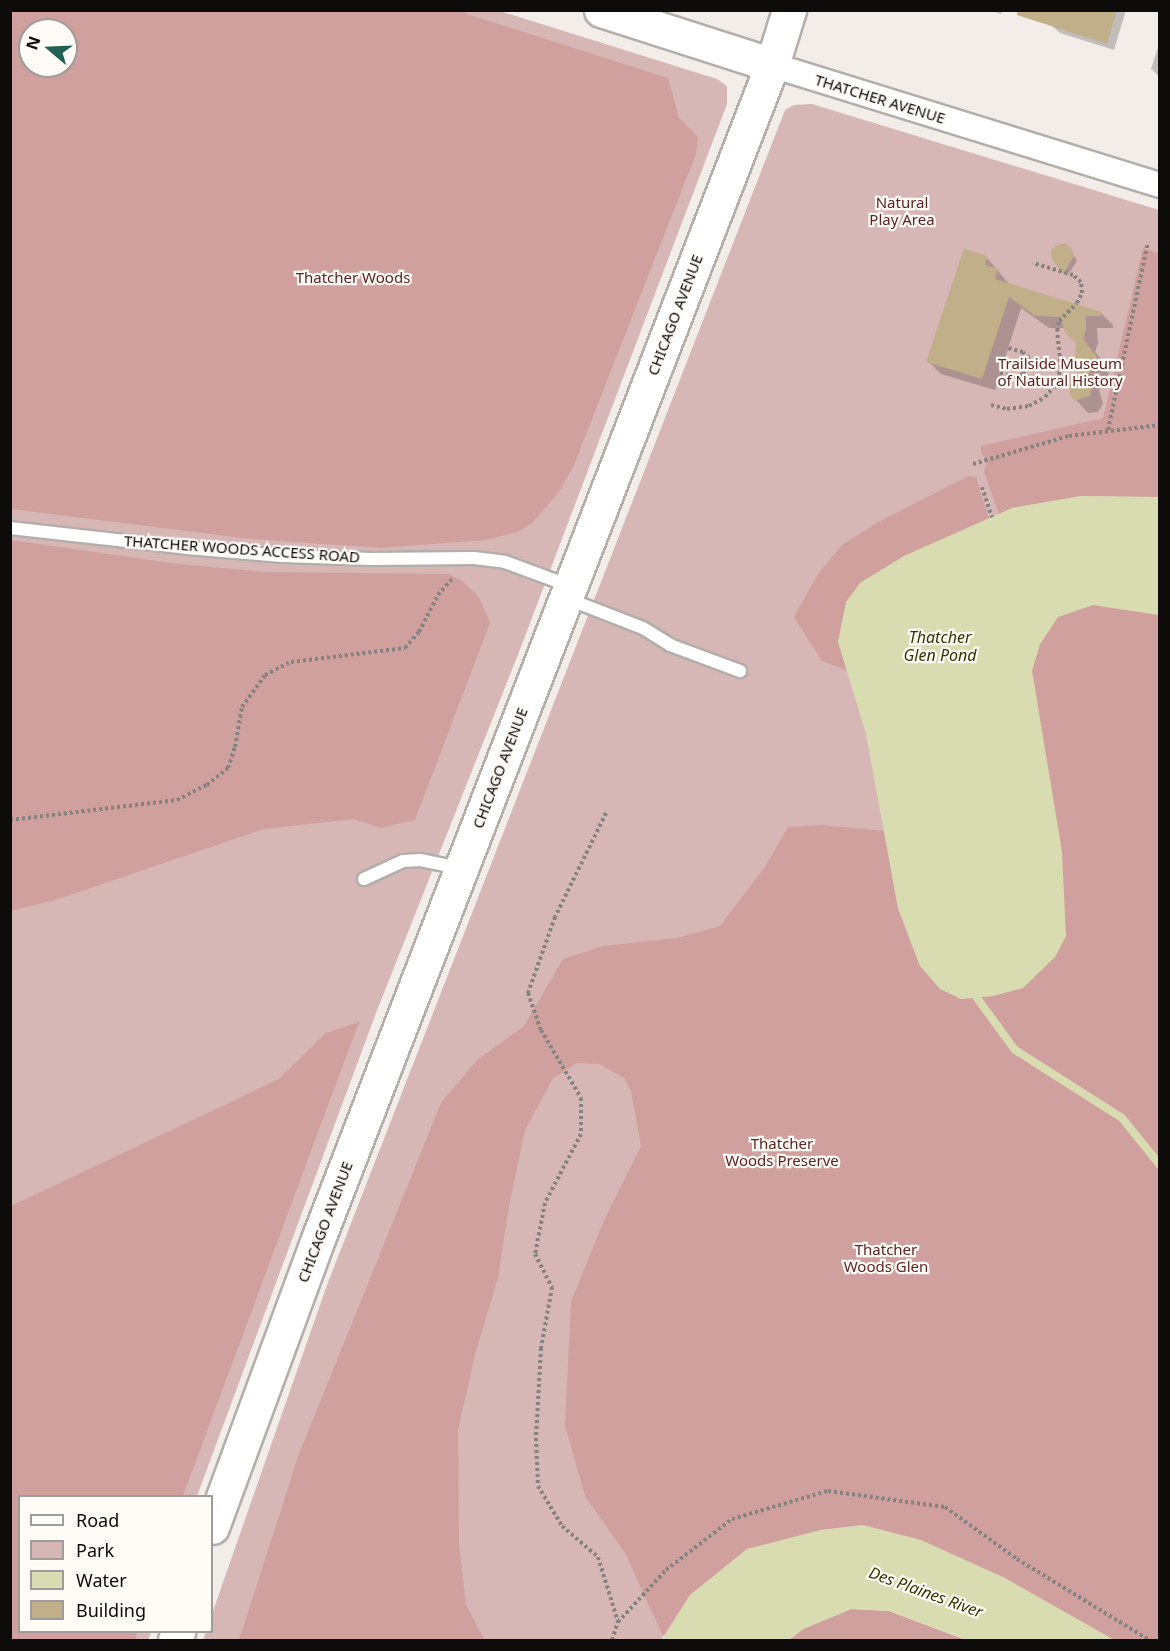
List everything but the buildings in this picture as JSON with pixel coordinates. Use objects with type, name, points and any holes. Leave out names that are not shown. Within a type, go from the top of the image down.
[{"type":"main road","name":"THATCHER AVENUE","points":[[601,10],[772,65]]},
{"type":"main road","name":"CHICAGO AVENUE","points":[[213,1524],[314,1250],[772,65],[789,10]]},
{"type":"street","name":"THATCHER AVENUE","points":[[772,65],[1160,185]]},
{"type":"lane","name":"THATCHER WOODS ACCESS ROAD","points":[[10,528],[187,548],[283,556],[372,559],[474,558],[505,562],[643,628],[670,645],[740,671]]},
{"type":"lane","points":[[364,879],[403,861],[420,860],[461,868]]},
{"type":"path","points":[[1108,429],[1148,242]]},
{"type":"path","points":[[991,405],[1007,409],[1029,406],[1045,397],[1055,386],[1060,368],[1057,331],[1059,321],[1077,303],[1082,293],[1081,282],[1073,275],[1033,263]]},
{"type":"path","points":[[1000,373],[1015,377],[1023,374],[1028,367],[1029,358],[1023,352],[1008,348]]},
{"type":"path","points":[[973,464],[1069,436],[1108,429],[1160,425]]},
{"type":"path","points":[[982,487],[992,517]]},
{"type":"path","points":[[10,820],[177,800],[207,785],[228,768],[235,747],[242,707],[265,675],[291,662],[405,648],[419,632],[438,595],[453,579]]},
{"type":"path","points":[[606,813],[555,916],[528,993],[541,1030],[580,1098],[581,1134],[545,1203],[535,1254],[552,1287],[540,1348],[536,1438],[538,1486],[562,1526],[598,1557],[618,1622]]},
{"type":"path","points":[[612,1641],[618,1622],[666,1570],[732,1519],[828,1491],[945,1507],[1017,1559],[1149,1641]]},
{"type":"green space","name":"Thatcher Woods","points":[[11,10],[463,11],[668,78],[679,118],[698,137],[696,154],[574,465],[559,492],[533,522],[518,532],[485,540],[381,548],[250,539],[11,509]]},
{"type":"green space","points":[[11,11],[500,11],[717,79],[727,86],[727,104],[519,652],[376,1013],[197,1495],[18,1495],[18,1633],[151,1633],[148,1640],[11,1640]]},
{"type":"green space","name":"Thatcher Woods Preserve","points":[[812,104],[1159,210],[1159,1640],[1114,1640],[1003,1577],[663,1636],[662,1640],[203,1640],[206,1633],[213,1633],[213,1611],[327,1285],[785,110],[794,105]]},
{"type":"green space","points":[[1143,248],[1159,253],[1159,497],[1081,496],[1012,508],[999,514],[984,472],[987,462],[981,452],[981,446],[1103,418]]},
{"type":"green space","points":[[968,476],[976,477],[989,519],[904,556],[860,583],[838,642],[848,671],[822,661],[794,617],[818,574],[842,545],[878,522]]},
{"type":"green space","points":[[11,540],[178,564],[266,572],[449,574],[462,581],[479,597],[490,623],[415,820],[380,828],[354,819],[264,829],[55,900],[11,911]]},
{"type":"green space","name":"Thatcher Woods Glen","points":[[1093,605],[1159,615],[1159,1640],[1114,1640],[1003,1577],[863,1525],[821,1530],[747,1549],[690,1595],[663,1636],[625,1553],[585,1496],[565,1425],[571,1302],[605,1218],[641,1146],[631,1091],[624,1078],[599,1064],[577,1063],[553,1078],[525,1130],[509,1206],[498,1278],[476,1351],[458,1429],[459,1543],[466,1605],[485,1640],[239,1640],[299,1454],[441,1103],[477,1060],[524,1026],[563,959],[603,946],[677,938],[720,926],[765,867],[788,827],[822,825],[884,831],[898,909],[920,966],[961,999],[993,996],[1023,988],[1054,957],[1062,852],[1032,670],[1040,644],[1058,617]]},
{"type":"green space","points":[[359,1022],[183,1495],[18,1495],[18,1633],[137,1633],[135,1640],[11,1640],[11,1206],[279,1079],[326,1033]]},
{"type":"green space","points":[[851,1609],[889,1611],[966,1640],[789,1640],[803,1629]]},
{"type":"water","name":"Thatcher Glen Pond","points":[[1081,496],[1159,497],[1159,615],[1093,605],[1058,617],[1040,644],[1032,671],[1062,852],[1066,936],[1055,957],[1023,988],[993,996],[961,999],[940,989],[920,966],[898,908],[866,734],[838,642],[846,602],[860,583],[904,556],[1012,508]]},
{"type":"water","name":"Des Plaines River","points":[[863,1525],[921,1540],[1003,1577],[1114,1640],[966,1640],[889,1611],[851,1609],[803,1629],[789,1640],[662,1640],[690,1595],[747,1549],[821,1530]]},
{"type":"waterway","points":[[977,998],[1015,1050],[1122,1118],[1160,1165]]},
{"type":"park label","name":"Natural Play Area","points":[[902,210]]},
{"type":"park label","name":"Trailside Museum of Natural History","points":[[1060,372]]}]
